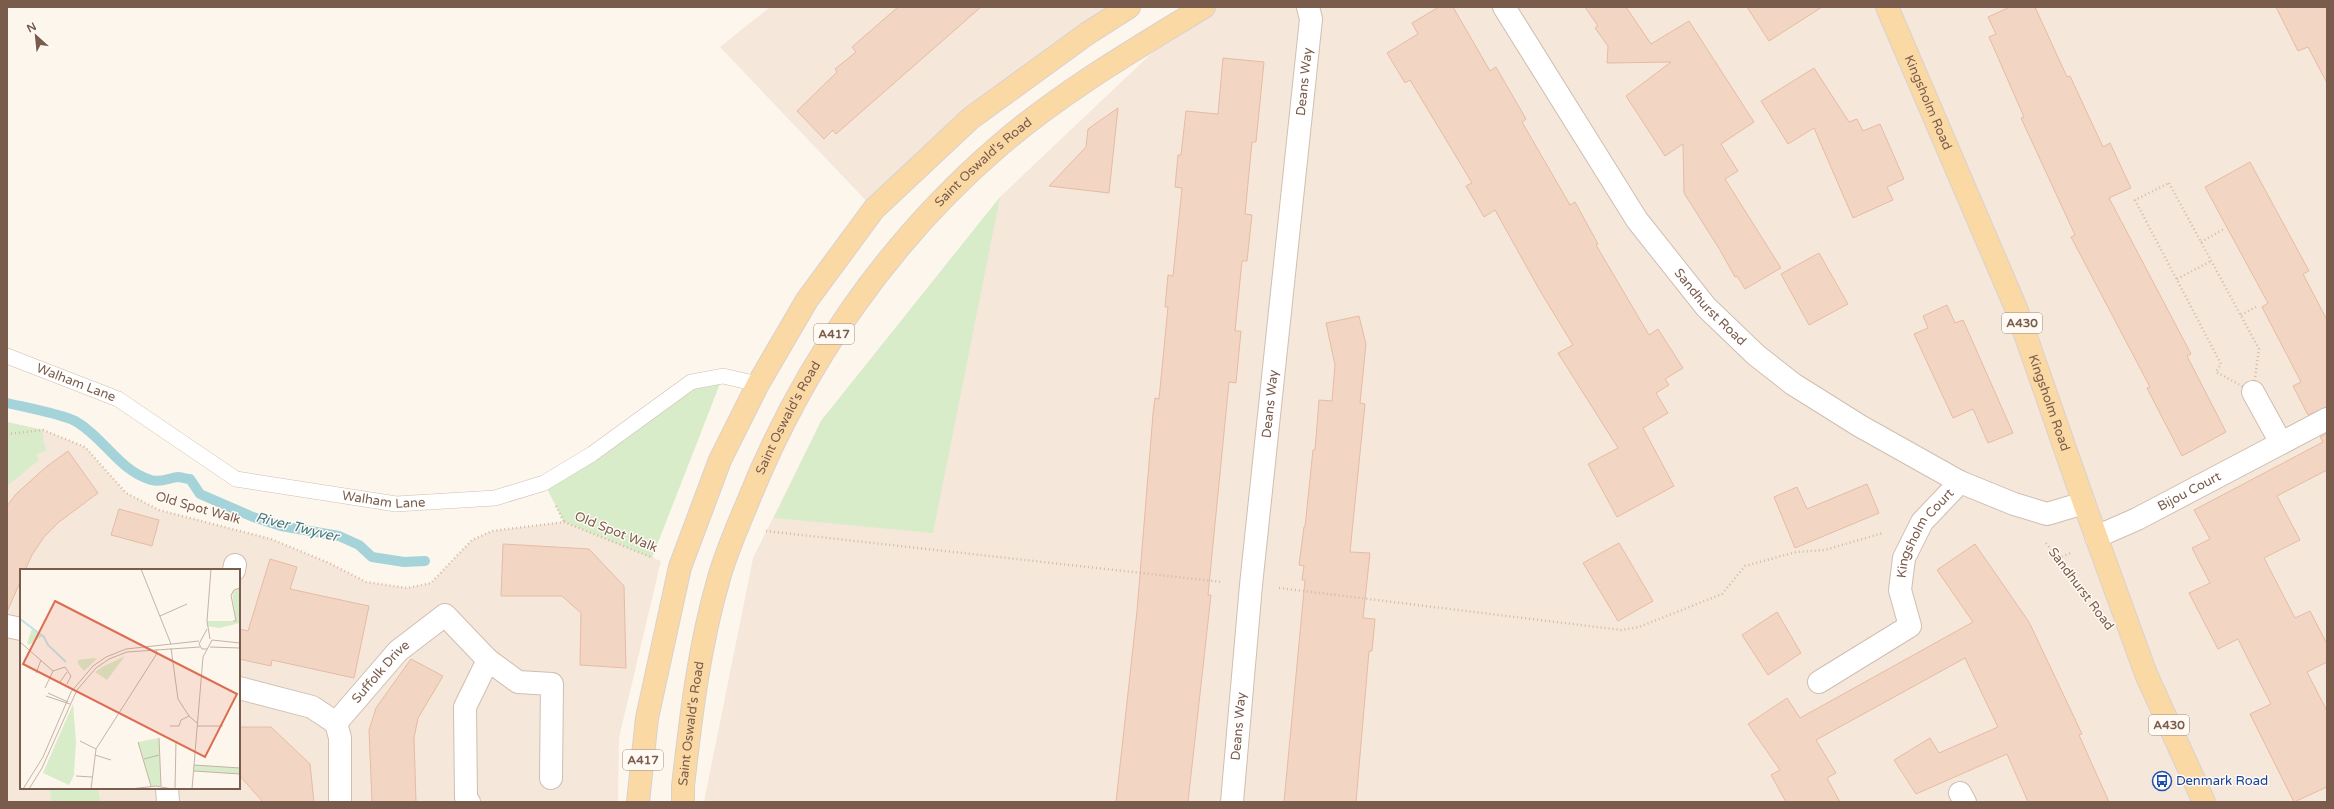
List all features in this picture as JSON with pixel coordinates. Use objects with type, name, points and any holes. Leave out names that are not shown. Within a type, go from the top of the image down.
[{"type":"main road","name":"A417","points":[[638,802],[647,718],[680,567],[720,460],[758,384],[807,300],[874,209],[971,118],[1088,33],[1129,7]]},
{"type":"main road","name":"Saint Oswald's Road","points":[[683,802],[697,676],[719,577],[762,467],[803,385],[850,308],[921,220],[1000,145],[1059,99],[1105,67],[1204,7]]},
{"type":"main road","name":"Kingsholm Road","points":[[1887,7],[2016,308],[2096,537],[2146,674],[2204,802]]},
{"type":"street","name":"Deans Way","points":[[1232,802],[1251,585],[1311,19],[1308,7]]},
{"type":"street","name":"Sandhurst Road","points":[[1504,7],[1637,220],[1706,307],[1756,355],[1793,384],[1860,426],[1960,482],[2014,504],[2047,514],[2084,503]]},
{"type":"street","points":[[2253,392],[2281,443]]},
{"type":"street","name":"Bijou Court","points":[[2096,537],[2137,519],[2327,419]]},
{"type":"street","name":"Kingsholm Court","points":[[1819,682],[1910,626],[1900,590],[1904,558],[1922,522],[1960,482]]},
{"type":"street","name":"Suffolk Drive","points":[[336,723],[398,651],[444,615],[488,660]]},
{"type":"street","points":[[7,626],[20,629]]},
{"type":"street","points":[[469,802],[466,798],[465,707],[488,660],[518,682],[552,684],[551,778]]},
{"type":"street","points":[[240,688],[312,708],[336,723],[340,738],[340,802]]},
{"type":"street","points":[[167,789],[168,802]]},
{"type":"lane","name":"Walham Lane","points":[[7,356],[118,399],[236,479],[396,504],[495,498],[544,483],[592,454],[690,382],[723,376],[758,384]]},
{"type":"path","points":[[2169,183],[2211,261],[2259,349],[2253,392],[2216,372],[2221,364],[2135,200],[2169,183]]},
{"type":"path","points":[[2201,242],[2224,229]]},
{"type":"path","points":[[2177,280],[2211,261]]},
{"type":"path","points":[[2241,315],[2258,306]]},
{"type":"path","name":"Old Spot Walk","points":[[7,434],[43,430],[85,447],[126,493],[159,510],[271,539],[329,563],[366,582],[407,588],[431,583],[472,540],[492,531],[564,522],[652,558],[680,567]]},
{"type":"path","name":"Sandhurst Road","points":[[2014,504],[2086,594]]},
{"type":"path","points":[[737,528],[1251,585],[1620,630],[1638,627],[1722,594],[1745,566],[1796,552],[1825,550],[1922,522]]},
{"type":"shaded area","points":[[770,7],[1129,7],[1088,33],[874,209],[720,47]]},
{"type":"shaded area","points":[[1204,7],[2327,7],[2327,802],[704,802],[753,558],[821,421],[1000,197],[1193,14]]},
{"type":"shaded area","points":[[7,422],[43,430],[85,447],[126,493],[159,510],[271,539],[329,563],[366,582],[407,588],[431,583],[472,540],[492,531],[564,522],[661,561],[619,738],[618,802],[7,802]]},
{"type":"green space","points":[[1000,197],[933,533],[774,518],[821,421]]},
{"type":"green space","points":[[723,376],[652,558],[564,522],[544,483],[691,382]]},
{"type":"green space","points":[[7,422],[43,430],[43,441],[47,450],[36,455],[39,460],[7,486]]},
{"type":"green space","points":[[50,789],[98,789],[100,801],[51,802]]},
{"type":"building","points":[[898,7],[981,7],[836,134],[833,130],[824,139],[797,111],[837,72],[835,69],[856,52],[852,47]]},
{"type":"building","points":[[1439,7],[1453,7],[1490,71],[1496,67],[1526,119],[1522,122],[1570,205],[1575,202],[1598,244],[1596,245],[1649,335],[1658,329],[1683,368],[1665,379],[1669,385],[1656,393],[1668,413],[1643,428],[1674,486],[1617,517],[1588,464],[1618,448],[1558,353],[1573,345],[1539,289],[1495,210],[1484,217],[1466,186],[1472,183],[1410,80],[1405,83],[1387,53],[1418,34],[1412,23]]},
{"type":"building","points":[[1585,7],[1626,7],[1651,44],[1689,21],[1754,122],[1721,144],[1738,171],[1725,179],[1781,268],[1745,289],[1737,276],[1735,277],[1684,193],[1683,144],[1665,156],[1626,96],[1671,62],[1607,63],[1608,46],[1595,28],[1598,26]]},
{"type":"building","points":[[1747,7],[1822,7],[1769,41]]},
{"type":"building","points":[[2010,7],[2035,7],[2067,77],[2070,76],[2103,147],[2110,143],[2131,188],[2109,198],[2191,354],[2187,356],[2226,432],[2182,456],[2147,388],[2150,387],[2071,237],[2075,235],[2021,118],[2024,117],[1989,37],[1996,34],[1988,17]]},
{"type":"building","points":[[2276,7],[2327,7],[2327,83],[2308,47],[2298,51]]},
{"type":"building","points":[[1223,58],[1264,62],[1256,142],[1252,142],[1245,214],[1252,215],[1247,261],[1242,261],[1235,331],[1241,331],[1236,383],[1229,382],[1208,595],[1211,595],[1188,802],[1116,802],[1137,611],[1153,414],[1155,398],[1159,399],[1168,307],[1165,307],[1168,275],[1173,276],[1182,188],[1175,187],[1178,155],[1181,155],[1186,111],[1218,114]]},
{"type":"building","points":[[1814,68],[1849,122],[1857,119],[1863,131],[1880,124],[1904,179],[1887,187],[1893,200],[1853,218],[1814,128],[1788,144],[1761,101]]},
{"type":"building","points":[[1118,108],[1109,193],[1049,186],[1086,147],[1088,129]]},
{"type":"building","points":[[2250,162],[2309,271],[2303,274],[2327,320],[2327,407],[2308,415],[2293,386],[2301,382],[2262,307],[2268,303],[2205,187]]},
{"type":"building","points":[[1819,253],[1848,304],[1809,325],[1781,274]]},
{"type":"building","points":[[1947,305],[1955,323],[1963,320],[2013,433],[1988,443],[1973,409],[1953,418],[1914,334],[1928,328],[1923,316]]},
{"type":"building","points":[[1359,316],[1366,344],[1360,403],[1365,404],[1350,552],[1370,553],[1363,618],[1375,619],[1372,651],[1369,651],[1356,802],[1284,802],[1305,580],[1302,580],[1304,566],[1299,565],[1305,527],[1313,450],[1315,450],[1319,400],[1332,401],[1335,365],[1326,323]]},
{"type":"building","points":[[2327,433],[2327,470],[2277,496],[2300,540],[2264,558],[2295,618],[2310,611],[2327,644],[2327,662],[2307,672],[2327,711],[2327,787],[2294,802],[2250,714],[2271,704],[2238,639],[2218,649],[2189,593],[2210,583],[2192,548],[2210,539],[2194,510],[2323,442],[2320,437]]},
{"type":"building","points":[[68,451],[98,493],[59,522],[44,537],[32,555],[25,569],[20,569],[20,582],[7,612],[7,506],[16,494],[46,467]]},
{"type":"building","points":[[1867,484],[1879,513],[1795,548],[1774,497],[1797,487],[1807,509]]},
{"type":"building","points":[[119,509],[159,520],[152,546],[111,535]]},
{"type":"building","points":[[1619,543],[1653,601],[1618,621],[1583,563]]},
{"type":"building","points":[[503,544],[589,549],[624,586],[626,668],[580,665],[581,613],[562,596],[501,596]]},
{"type":"building","points":[[1975,544],[2029,622],[2082,734],[2079,735],[2109,802],[2028,802],[2007,754],[1916,794],[1894,760],[1930,738],[1939,753],[1998,727],[1965,658],[1816,740],[1836,773],[1827,778],[1840,802],[1786,802],[1771,775],[1780,770],[1748,724],[1787,698],[1800,718],[1973,622],[1937,570]]},
{"type":"building","points":[[270,559],[297,567],[290,589],[369,606],[354,678],[272,660],[271,666],[240,659],[240,629],[248,631]]},
{"type":"building","points":[[1777,612],[1801,653],[1768,675],[1742,635]]},
{"type":"building","points":[[411,659],[443,676],[418,718],[414,738],[416,802],[372,802],[369,730],[376,708]]},
{"type":"building","points":[[240,727],[271,727],[310,764],[314,802],[263,802],[240,776]]},
{"type":"waterway","name":"River Twyver","points":[[7,403],[52,413],[75,421],[85,428],[129,469],[151,480],[162,481],[178,477],[190,479],[200,494],[253,517],[281,526],[339,536],[359,545],[372,557],[404,562],[425,561]]},
{"type":"place","name":"Denmark Road","points":[[2162,781]]}]
